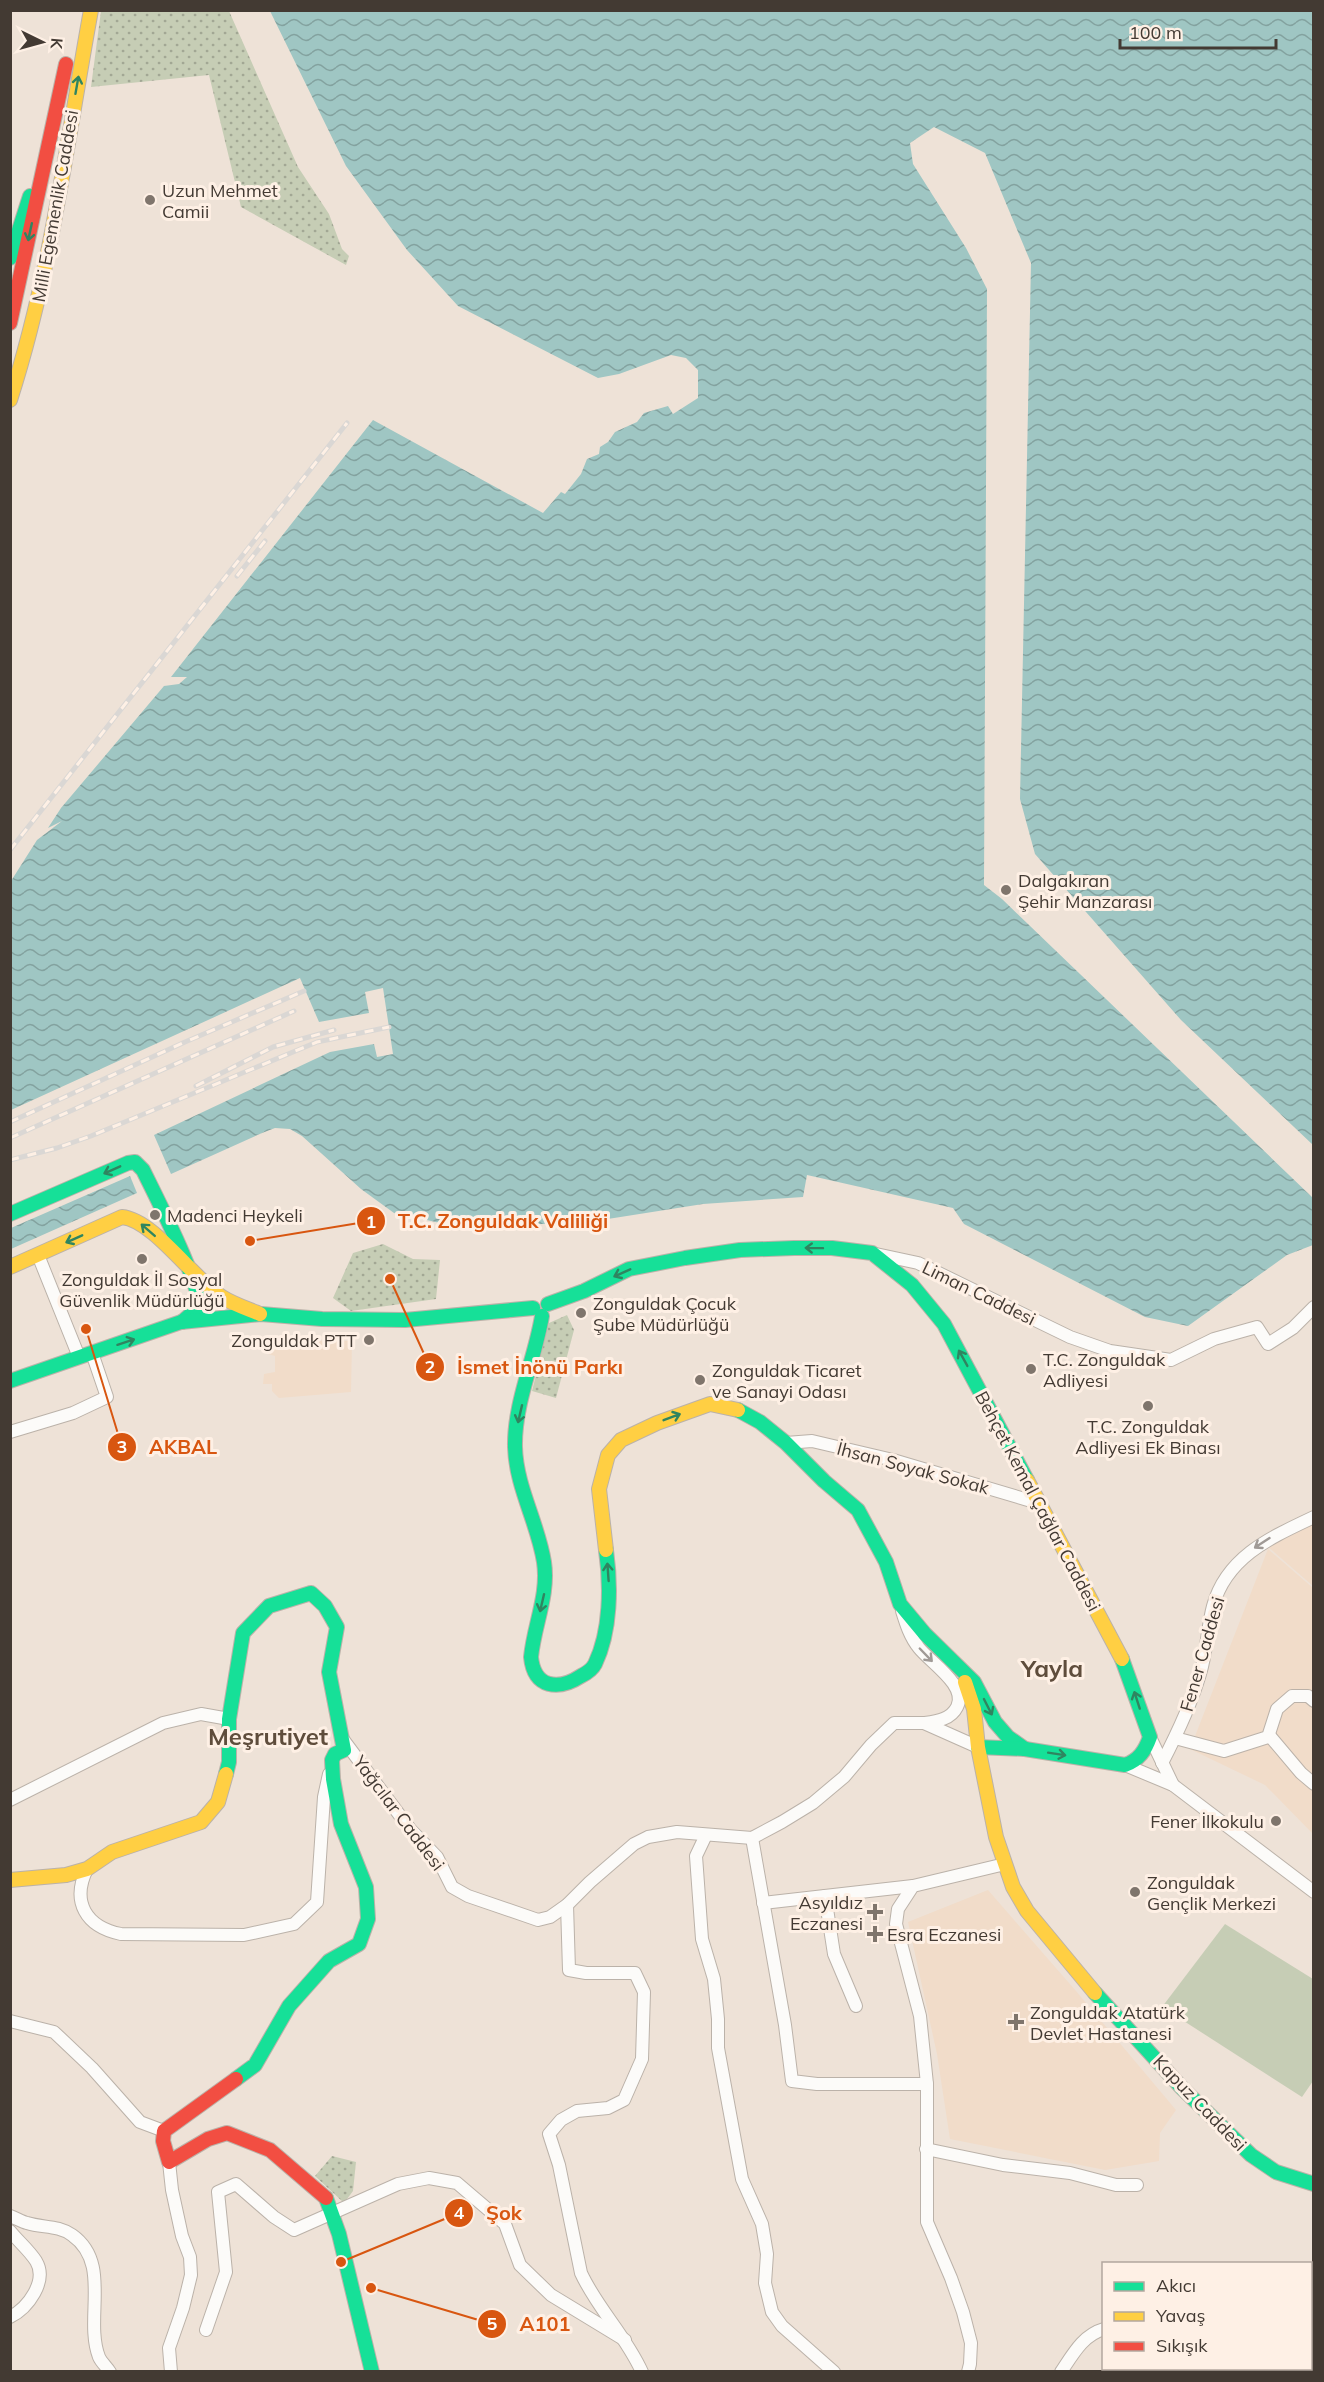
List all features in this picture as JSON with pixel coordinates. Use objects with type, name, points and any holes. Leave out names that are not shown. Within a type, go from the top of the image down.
[{"type":"main road","name":"Milli Egemenlik Caddesi","points":[[10,400],[16,368],[27,347],[43,284],[91,10]]},
{"type":"main road","name":"Milli Egemenlik Caddesi","points":[[10,323],[68,53]]},
{"type":"main road","points":[[10,258],[52,132]]},
{"type":"main road","points":[[10,343],[27,347]]},
{"type":"main road","points":[[10,1214],[135,1162],[143,1170],[201,1301],[198,1310],[182,1322]]},
{"type":"main road","points":[[127,1218],[155,1196]]},
{"type":"main road","points":[[10,1267],[122,1217],[134,1218],[221,1297],[261,1314]]},
{"type":"main road","name":"Liman Caddesi","points":[[261,1314],[322,1319],[405,1320],[541,1309],[629,1269],[685,1258],[740,1251],[794,1248],[832,1248],[872,1253]]},
{"type":"main road","name":"Behçet Kemal Çağlar Caddesi","points":[[872,1253],[912,1285],[944,1324],[1127,1668],[1150,1737]]},
{"type":"main road","points":[[541,1309],[515,1444],[518,1470],[545,1564],[546,1583],[530,1656],[532,1669],[538,1678],[558,1686],[583,1675],[595,1664],[607,1622],[609,1588],[599,1489],[608,1455],[621,1440],[657,1423],[710,1404],[734,1408],[760,1422],[858,1510],[886,1562],[900,1604],[925,1634],[974,1682],[995,1722],[1008,1737],[1025,1749]]},
{"type":"main road","points":[[10,1381],[182,1322],[261,1314]]},
{"type":"main road","points":[[10,1880],[54,1877],[87,1869],[112,1852],[201,1822],[218,1802],[229,1762],[229,1719],[243,1633],[268,1606],[311,1593],[325,1606],[337,1627],[330,1672],[340,1735]]},
{"type":"main road","name":"Kapuz Caddesi","points":[[954,1662],[969,1689],[974,1709],[978,1747],[996,1837],[1013,1887],[1027,1911],[1090,1988],[1182,2088],[1251,2156],[1276,2172],[1314,2184]]},
{"type":"main road","name":"Yağcılar Caddesi","points":[[164,2131],[255,2065],[289,2006],[329,1961],[360,1944],[368,1919],[366,1887],[341,1824],[333,1779],[332,1760],[335,1754],[344,1750],[340,1735]]},
{"type":"main road","points":[[978,1747],[1025,1749],[1125,1765],[1134,1762],[1143,1754],[1150,1737]]},
{"type":"main road","points":[[984,1775],[995,1761],[1009,1753],[1025,1749]]},
{"type":"main road","points":[[164,2131],[163,2141],[169,2162],[208,2139],[227,2133],[270,2150],[325,2196],[339,2234],[372,2372]]},
{"type":"street","name":"Liman Caddesi","points":[[872,1253],[918,1263],[1070,1337],[1110,1351],[1171,1360],[1214,1339],[1257,1326],[1268,1344],[1293,1328],[1314,1307]]},
{"type":"street","points":[[10,1432],[73,1413],[106,1397],[38,1256]]},
{"type":"street","name":"İhsan Soyak Sokak","points":[[786,1443],[812,1441],[892,1460],[1038,1503]]},
{"type":"street","name":"Fener Caddesi","points":[[1162,1763],[1186,1714],[1200,1673],[1213,1605],[1222,1584],[1234,1567],[1264,1541],[1314,1517]]},
{"type":"street","points":[[900,1604],[908,1630],[920,1649],[951,1680],[959,1694],[959,1705],[953,1714],[941,1721],[894,1723],[871,1745],[844,1777],[813,1803],[752,1838],[785,2025],[792,2081],[817,2084],[927,2084]]},
{"type":"street","points":[[1174,1738],[1224,1751],[1269,1735],[1277,1709],[1292,1695],[1308,1696],[1314,1701]]},
{"type":"street","points":[[10,1800],[163,1723],[201,1714],[229,1719]]},
{"type":"street","points":[[924,1723],[978,1747]]},
{"type":"street","name":"Yağcılar Caddesi","points":[[340,1735],[410,1829],[437,1857],[452,1887],[468,1896],[538,1920],[550,1917],[567,1905],[590,1882],[648,1837],[677,1832],[752,1838]]},
{"type":"street","points":[[1269,1735],[1301,1773],[1314,1784]]},
{"type":"street","points":[[1150,1737],[1173,1785]]},
{"type":"street","points":[[87,1869],[80,1885],[81,1900],[90,1921],[105,1930],[121,1934],[244,1935],[294,1924],[317,1902],[324,1797],[332,1760]]},
{"type":"street","points":[[1125,1765],[1173,1785],[1314,1892]]},
{"type":"street","points":[[706,1835],[696,1856],[702,1939],[714,1979],[718,2048],[742,2179],[762,2224],[767,2254],[765,2283],[772,2312],[782,2326],[834,2372]]},
{"type":"street","points":[[763,1903],[913,1886],[1005,1864]]},
{"type":"street","points":[[913,1886],[898,1909],[896,1924],[920,2016],[927,2084],[927,2222],[963,2312],[971,2343],[968,2372]]},
{"type":"street","points":[[825,1896],[834,1954],[856,2006]]},
{"type":"street","points":[[567,1905],[569,1970],[586,1973],[634,1973],[644,1992],[642,2059],[624,2100],[608,2108],[577,2111],[561,2120],[549,2134],[559,2165],[581,2273],[587,2286],[625,2340],[642,2372]]},
{"type":"street","points":[[10,2021],[54,2032],[92,2068],[140,2122],[164,2131]]},
{"type":"street","points":[[926,2149],[1003,2165],[1070,2173],[1116,2185],[1137,2185]]},
{"type":"street","points":[[169,2162],[172,2190],[182,2236],[190,2258],[191,2275],[183,2308],[169,2348],[171,2372]]},
{"type":"street","points":[[206,2330],[226,2272],[218,2192],[236,2184],[274,2217],[294,2230],[398,2184],[429,2178],[457,2183],[505,2224],[520,2265],[551,2295],[625,2340]]},
{"type":"street","points":[[10,2216],[27,2223],[56,2227],[71,2234],[82,2244],[92,2262],[94,2337],[99,2359],[110,2372]]},
{"type":"street","points":[[10,2231],[37,2262],[39,2274],[36,2289],[27,2305],[10,2317]]},
{"type":"street","points":[[1061,2372],[1080,2343],[1102,2330]]},
{"type":"street","points":[[1111,2372],[1119,2372]]},
{"type":"shaded area","points":[[266,1340],[352,1341],[351,1392],[279,1398],[272,1391],[272,1384],[263,1384],[264,1374],[275,1372],[275,1356],[268,1354]]},
{"type":"shaded area","points":[[1313,1524],[1313,1586],[1267,1546]]},
{"type":"shaded area","points":[[1268,1549],[1313,1588],[1313,1834],[1265,1785],[1190,1749]]},
{"type":"shaded area","name":"Zonguldak Atatürk Devlet Hastanesi","points":[[988,1890],[1176,2110],[1160,2133],[1159,2161],[1105,2170],[950,2139],[937,2054],[908,1922]]},
{"type":"green space","points":[[101,11],[229,11],[298,167],[329,214],[342,249],[349,256],[346,265],[241,207],[209,75],[91,87]]},
{"type":"green space","points":[[383,1244],[413,1259],[440,1260],[436,1299],[351,1311],[333,1298],[353,1253]]},
{"type":"green space","points":[[567,1315],[574,1330],[556,1398],[532,1391],[549,1323]]},
{"type":"green space","points":[[1225,1924],[1313,1979],[1313,2081],[1302,2097],[1162,2007]]},
{"type":"green space","points":[[332,2156],[356,2162],[353,2191],[344,2203],[315,2176]]},
{"type":"water","points":[[270,11],[1313,11],[1313,1145],[1181,1020],[1035,854],[1020,799],[1031,263],[985,153],[934,127],[910,143],[913,164],[966,248],[987,289],[984,885],[1002,899],[1313,1198],[1313,1245],[1287,1255],[1188,1326],[1145,1317],[964,1224],[953,1208],[807,1175],[803,1197],[703,1204],[576,1224],[445,1224],[394,1213],[361,1189],[302,1136],[290,1129],[275,1128],[171,1174],[154,1135],[330,1052],[374,1044],[377,1057],[393,1054],[383,988],[365,992],[369,1013],[319,1022],[300,978],[11,1110],[11,881],[37,840],[62,821],[48,828],[61,808],[164,686],[179,684],[187,677],[171,677],[373,420],[543,513],[561,492],[565,494],[581,474],[587,459],[599,454],[600,447],[608,442],[615,432],[637,422],[644,413],[668,406],[673,414],[698,398],[698,370],[686,358],[671,355],[619,374],[598,378],[458,306],[407,250],[346,166]]},
{"type":"water","points":[[130,1176],[137,1193],[11,1249],[11,1228]]},
{"type":"railway","points":[[10,850],[347,423]]},
{"type":"railway","points":[[237,576],[265,541]]},
{"type":"railway","points":[[10,1122],[185,1042],[304,991]]},
{"type":"railway","points":[[10,1138],[294,1011]]},
{"type":"railway","points":[[10,1160],[57,1148],[91,1136],[317,1042],[389,1027]]},
{"type":"railway","points":[[196,1086],[273,1047],[334,1030]]},
{"type":"traffic: fast","points":[[10,258],[30,196]]},
{"type":"traffic: fast","points":[[10,1214],[135,1162],[143,1170],[177,1240],[198,1298],[198,1308],[182,1322]]},
{"type":"traffic: fast","points":[[548,1304],[584,1291],[629,1269],[685,1258],[740,1250],[794,1248],[832,1248],[872,1253],[912,1285],[944,1324],[1027,1480]]},
{"type":"traffic: fast","points":[[10,1381],[181,1322],[261,1314],[322,1319],[405,1320],[533,1308]]},
{"type":"traffic: fast","points":[[542,1316],[521,1398],[515,1447],[519,1476],[541,1548],[545,1574],[543,1598],[531,1657],[537,1675],[548,1684],[556,1685],[572,1681],[589,1671],[595,1664],[607,1623],[609,1578],[606,1550]]},
{"type":"traffic: fast","points":[[738,1410],[760,1422],[786,1443],[824,1481],[858,1510],[886,1562],[900,1604],[925,1634],[974,1682],[995,1722],[1008,1737],[1025,1749]]},
{"type":"traffic: fast","points":[[226,1774],[229,1762],[229,1719],[243,1633],[269,1606],[311,1593],[325,1606],[337,1627],[329,1672],[344,1750],[335,1754],[332,1760],[333,1779],[341,1824],[366,1887],[368,1919],[359,1944],[329,1961],[289,2006],[255,2065],[236,2079]]},
{"type":"traffic: fast","points":[[978,1747],[1025,1749],[1125,1765],[1138,1758],[1150,1737],[1122,1659]]},
{"type":"traffic: fast","points":[[1095,1993],[1182,2088],[1251,2155],[1276,2172],[1314,2184]]},
{"type":"traffic: fast","points":[[326,2198],[339,2234],[372,2372]]},
{"type":"traffic: slow","points":[[10,400],[37,304],[66,157],[91,10]]},
{"type":"traffic: slow","points":[[10,1267],[122,1217],[147,1228],[222,1297],[260,1314]]},
{"type":"traffic: slow","points":[[606,1550],[599,1489],[608,1455],[621,1440],[657,1423],[710,1404],[738,1410]]},
{"type":"traffic: slow","points":[[1027,1480],[1122,1659]]},
{"type":"traffic: slow","points":[[965,1682],[974,1709],[978,1747],[996,1837],[1013,1887],[1027,1911],[1095,1993]]},
{"type":"traffic: slow","points":[[10,1880],[66,1875],[87,1869],[112,1852],[201,1822],[218,1802],[226,1774]]},
{"type":"traffic: jam","points":[[10,323],[66,64]]},
{"type":"traffic: jam","points":[[236,2079],[164,2131],[163,2141],[169,2162],[208,2139],[227,2133],[270,2150],[326,2198]]},
{"type":"place","name":"Uzun Mehmet Camii","points":[[150,200]]},
{"type":"place","name":"Dalgakıran Şehir Manzarası","points":[[1006,890]]},
{"type":"place","name":"Madenci Heykeli","points":[[155,1215]]},
{"type":"place","name":"T.C. Zonguldak Valiliği","points":[[250,1241]]},
{"type":"place","name":"Zonguldak İl Sosyal Güvenlik Müdürlüğü","points":[[142,1259]]},
{"type":"place","name":"İsmet İnönü Parkı","points":[[390,1279]]},
{"type":"place","name":"Zonguldak Çocuk Şube Müdürlüğü","points":[[581,1313]]},
{"type":"place","name":"AKBAL","points":[[86,1329]]},
{"type":"place","name":"Zonguldak PTT","points":[[369,1340]]},
{"type":"place","name":"T.C. Zonguldak Adliyesi","points":[[1031,1369]]},
{"type":"place","name":"Zonguldak Ticaret ve Sanayi Odası","points":[[700,1380]]},
{"type":"place","name":"T.C. Zonguldak Adliyesi Ek Binası","points":[[1148,1406]]},
{"type":"place","name":"Fener İlkokulu","points":[[1276,1821]]},
{"type":"place","name":"Zonguldak Gençlik Merkezi","points":[[1135,1892]]},
{"type":"place","name":"Asyıldız Eczanesi","points":[[875,1912]]},
{"type":"place","name":"Esra Eczanesi","points":[[875,1934]]},
{"type":"place","name":"Zonguldak Atatürk Devlet Hastanesi","points":[[1016,2022]]},
{"type":"place","name":"Şok","points":[[341,2262]]},
{"type":"place","name":"A101","points":[[371,2288]]},
{"type":"district","name":"Yayla","points":[[1052,1668]]},
{"type":"district","name":"Meşrutiyet","points":[[268,1736]]}]
